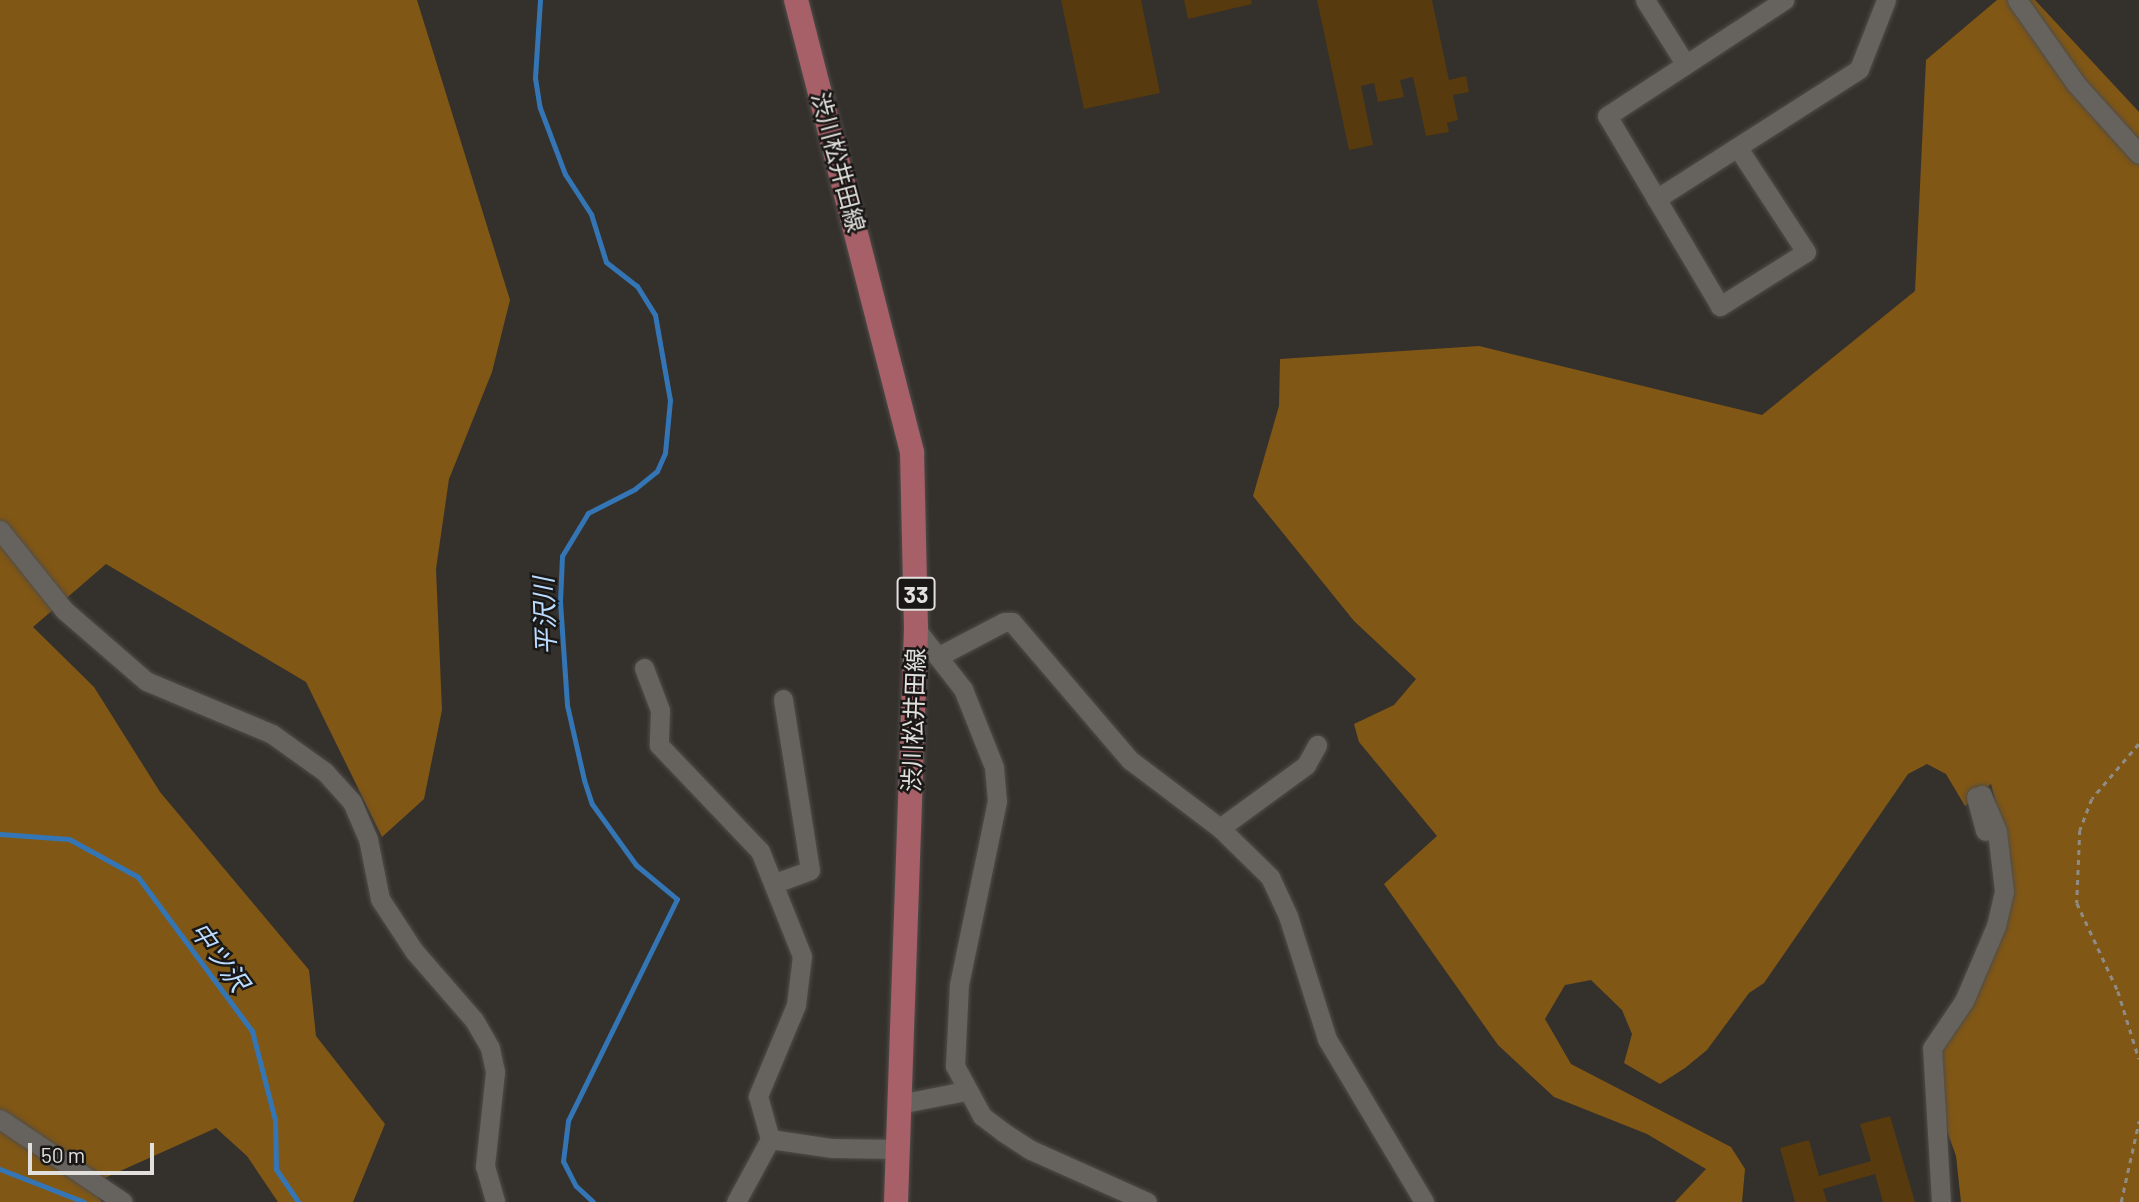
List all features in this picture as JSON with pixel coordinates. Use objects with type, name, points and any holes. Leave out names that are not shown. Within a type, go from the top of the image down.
[{"type":"main road","name":"渋川松井田線","points":[[796,0],[905,413],[915,497],[916,629],[896,1202]]},
{"type":"street","points":[[1645,0],[1684,62]]},
{"type":"street","points":[[1738,148],[1806,253],[1720,306],[1607,116],[1684,62],[1784,0]]},
{"type":"street","points":[[1657,199],[1859,69],[1886,0]]},
{"type":"street","points":[[2017,0],[2076,85],[2139,154]]},
{"type":"street","points":[[0,530],[64,610],[128,667],[206,710],[272,734],[325,772],[352,802],[368,839],[380,899],[414,951],[474,1020],[490,1048],[495,1072],[485,1166],[495,1202]]},
{"type":"street","points":[[939,656],[1004,622],[1012,622],[1130,760],[1220,828],[1270,877],[1279,893],[1327,1039],[1424,1202]]},
{"type":"street","points":[[916,629],[939,656],[979,722],[994,767],[997,801],[955,1022],[955,1066],[965,1091],[982,1116],[1031,1150],[1147,1202]]},
{"type":"street","points":[[644,668],[660,710],[659,745],[746,833],[775,883],[802,956],[796,1005],[758,1096],[770,1139],[736,1202]]},
{"type":"street","points":[[775,883],[810,870],[783,699]]},
{"type":"street","points":[[1220,828],[1306,765],[1317,745]]},
{"type":"street","points":[[1941,1202],[1932,1048],[1964,1001],[1996,926],[2004,891],[1997,831],[1982,795],[1976,797],[1985,831]]},
{"type":"street","points":[[899,1104],[965,1091]]},
{"type":"street","points":[[0,1119],[123,1202]]},
{"type":"street","points":[[770,1139],[832,1148],[897,1149]]},
{"type":"path","points":[[2139,744],[2092,799],[2080,831],[2077,903],[2118,990],[2139,1059]]},
{"type":"path","points":[[2121,1202],[2139,1121]]},
{"type":"shaded area","points":[[0,0],[417,0],[510,300],[492,372],[449,479],[436,569],[442,710],[424,799],[382,837],[306,682],[106,564],[33,627],[94,687],[160,792],[309,970],[316,1036],[385,1124],[353,1202],[278,1202],[247,1156],[216,1128],[89,1185],[102,1202],[0,1202]]},
{"type":"shaded area","points":[[1997,0],[2035,0],[2139,112],[2139,1202],[1961,1202],[1956,1156],[1943,1120],[1937,1047],[2009,891],[2011,863],[1991,784],[1965,806],[1946,774],[1927,764],[1908,774],[1764,983],[1749,993],[1707,1050],[1685,1068],[1660,1084],[1624,1063],[1632,1034],[1622,1010],[1591,980],[1565,985],[1545,1019],[1571,1064],[1731,1147],[1745,1169],[1742,1202],[1675,1202],[1706,1169],[1647,1134],[1554,1097],[1498,1045],[1384,884],[1437,836],[1359,742],[1354,724],[1394,705],[1416,679],[1354,621],[1253,496],[1279,406],[1280,359],[1479,346],[1762,415],[1915,291],[1926,60]]},
{"type":"building","points":[[1061,0],[1141,0],[1160,93],[1084,109]]},
{"type":"building","points":[[1184,0],[1251,0],[1252,4],[1188,19]]},
{"type":"building","points":[[1317,0],[1432,0],[1449,80],[1466,76],[1469,92],[1453,95],[1458,120],[1447,123],[1449,132],[1426,136],[1413,77],[1400,80],[1404,97],[1378,102],[1374,83],[1361,86],[1373,145],[1349,150]]},
{"type":"building","points":[[1890,1116],[1915,1202],[1883,1202],[1875,1174],[1823,1189],[1827,1202],[1795,1202],[1780,1148],[1809,1140],[1819,1176],[1871,1161],[1860,1124]]},
{"type":"waterway","name":"平沢川","points":[[540,0],[535,78],[540,108],[565,174],[591,214],[606,262],[637,286],[655,315],[670,400],[665,453],[657,471],[635,489],[588,513],[562,556],[560,602],[567,705],[592,804],[636,865],[677,899],[568,1121],[563,1161],[576,1186],[593,1202]]},
{"type":"waterway","name":"中ツ沢","points":[[0,834],[69,839],[138,877],[252,1031],[275,1120],[276,1169],[298,1202]]},
{"type":"waterway","points":[[0,1169],[84,1202]]}]
